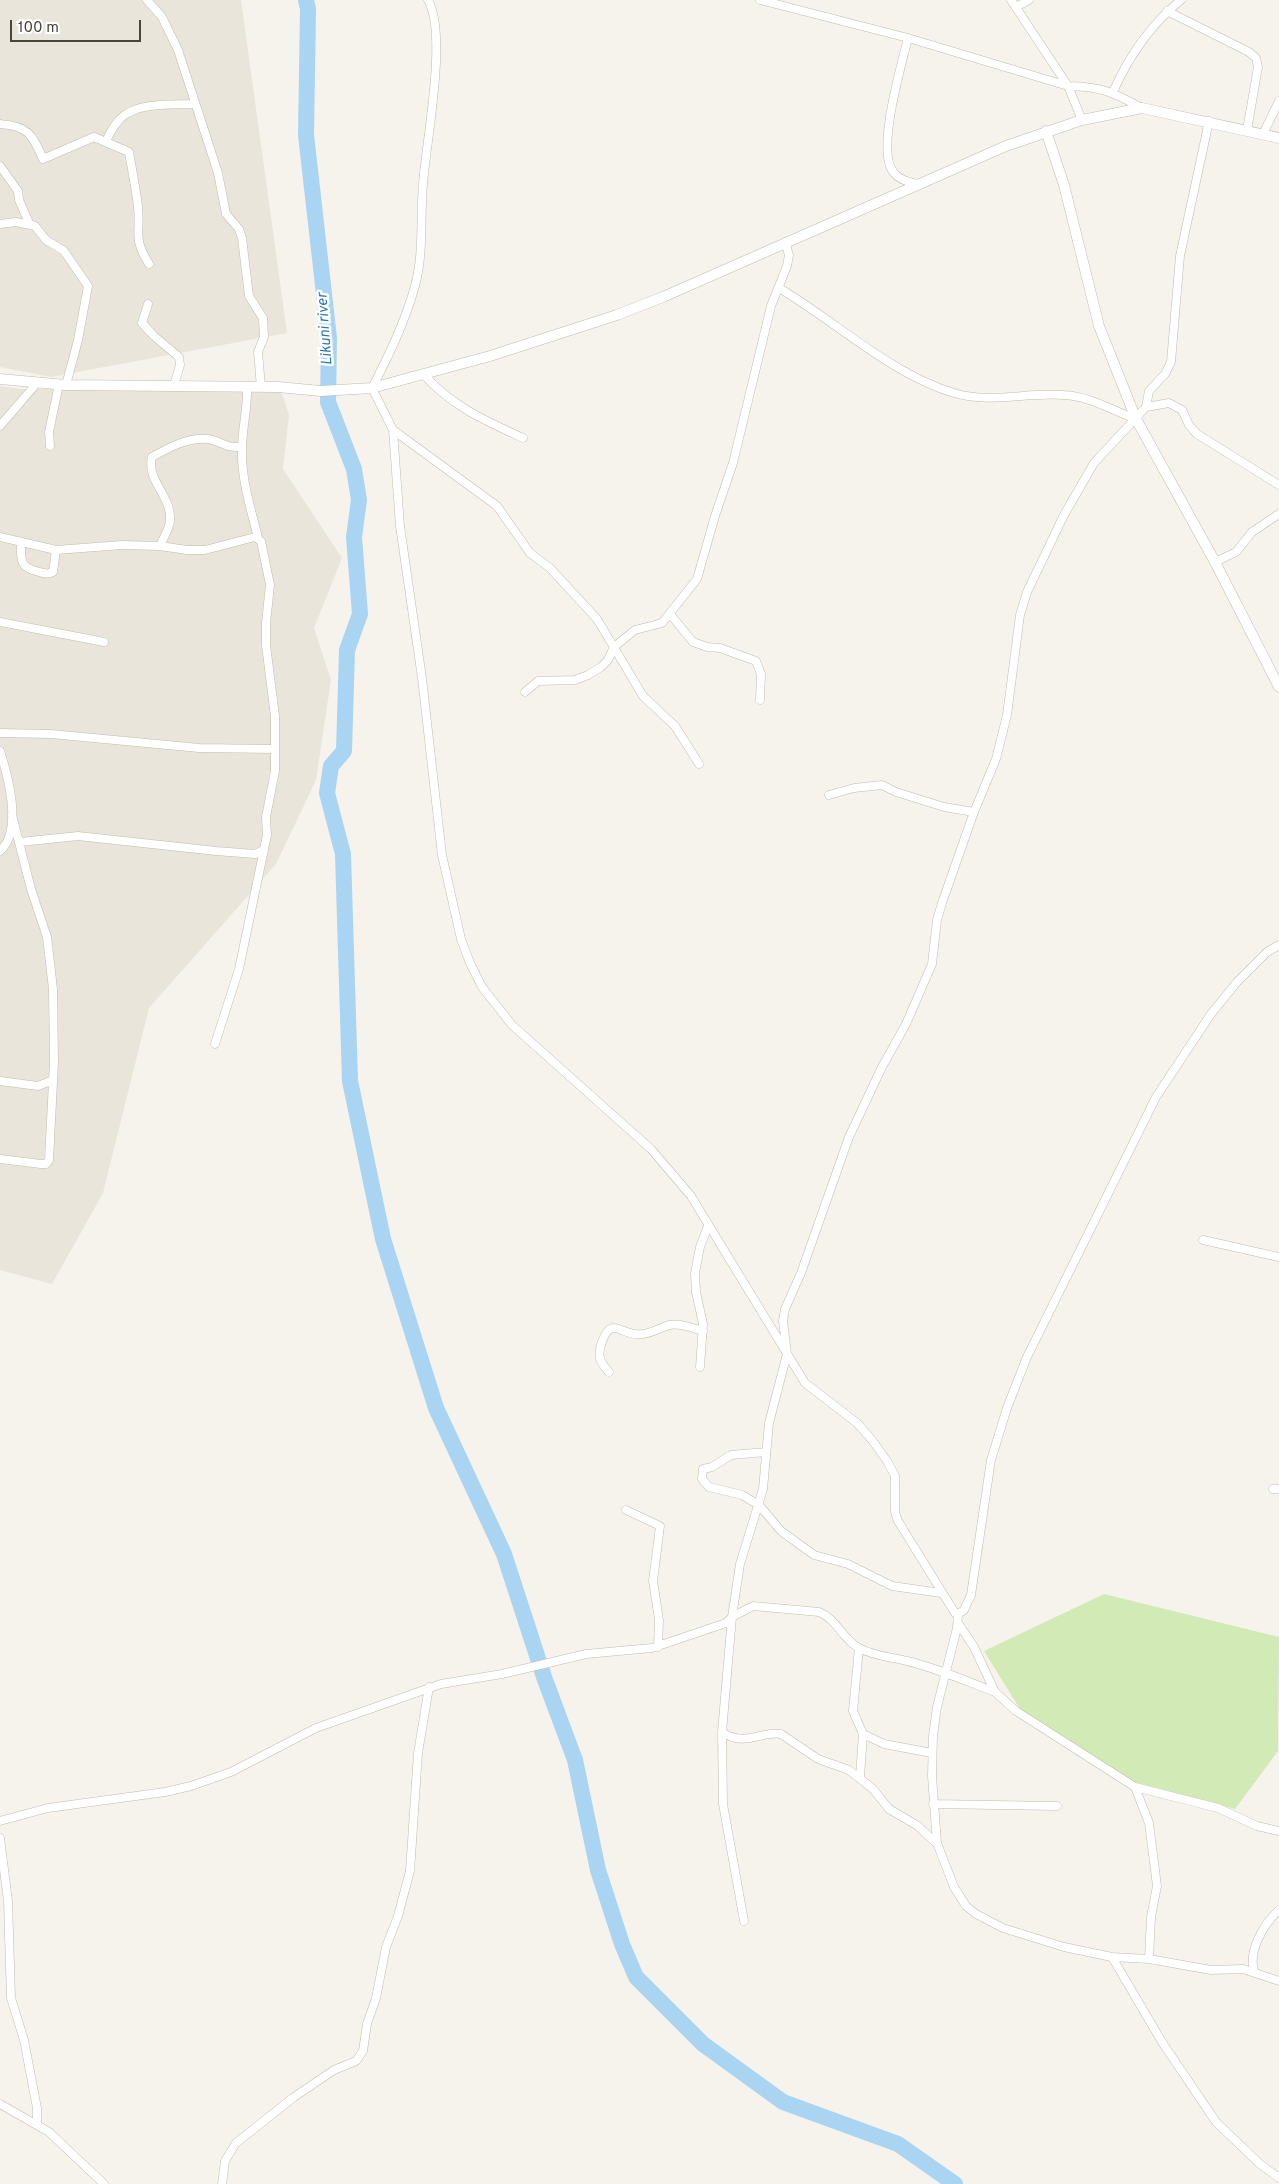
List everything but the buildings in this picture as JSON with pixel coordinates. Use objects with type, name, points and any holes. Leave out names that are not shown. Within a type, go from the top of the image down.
[{"type":"street","points":[[147,0],[162,17],[178,50],[218,173],[226,214],[239,229],[242,238],[249,296],[263,318],[264,337],[258,352],[261,387]]},
{"type":"street","points":[[372,388],[402,328],[418,269],[425,148],[436,68],[435,20],[428,0]]},
{"type":"street","points":[[760,0],[908,38],[1068,86],[1090,87],[1113,92],[1142,108],[1209,121],[1279,138]]},
{"type":"street","points":[[1011,0],[1068,86],[1082,120]]},
{"type":"street","points":[[1016,7],[1029,0]]},
{"type":"street","points":[[1113,92],[1136,47],[1166,12],[1181,0]]},
{"type":"street","points":[[1166,12],[1248,52],[1256,58],[1258,67],[1247,130]]},
{"type":"street","points":[[908,38],[895,87],[888,129],[889,164],[893,172],[904,180],[918,184]]},
{"type":"street","points":[[1263,134],[1279,101]]},
{"type":"street","points":[[106,141],[114,125],[128,112],[158,105],[194,104]]},
{"type":"street","points":[[0,379],[62,384],[247,386],[321,391],[372,388],[490,356],[664,298],[785,242],[1046,131],[1082,120],[1142,108]]},
{"type":"street","points":[[744,1921],[723,1804],[722,1732],[732,1618],[740,1564],[759,1505],[769,1423],[787,1354],[783,1321],[785,1309],[801,1273],[850,1137],[882,1067],[906,1024],[932,964],[937,920],[974,812],[996,759],[1007,715],[1020,615],[1026,592],[1064,515],[1094,463],[1136,420],[1146,407],[1149,391],[1165,374],[1171,362],[1180,256],[1209,121]]},
{"type":"street","points":[[0,124],[15,126],[29,132],[43,159],[94,137],[129,152],[139,209],[137,230],[140,248],[149,264]]},
{"type":"street","points":[[1046,131],[1064,185],[1099,326],[1136,420],[1215,562],[1279,687]]},
{"type":"street","points":[[0,166],[18,191],[19,200],[30,225]]},
{"type":"street","points":[[0,224],[16,222],[38,229],[46,240],[64,251],[88,286],[78,340],[62,384],[49,432],[50,446]]},
{"type":"street","points":[[525,692],[538,681],[574,680],[588,675],[608,660],[614,647],[635,630],[662,623],[697,579],[733,463],[771,306],[788,266],[789,255],[785,242]]},
{"type":"street","points":[[779,288],[928,385],[957,394],[1003,399],[1044,395],[1074,396],[1136,420]]},
{"type":"street","points":[[148,304],[142,323],[179,357],[180,364],[174,386]]},
{"type":"street","points":[[423,374],[444,396],[475,417],[523,438]]},
{"type":"street","points":[[0,426],[37,383]]},
{"type":"street","points":[[215,1044],[239,969],[267,835],[266,817],[275,770],[273,694],[266,645],[270,585],[246,487],[242,447],[248,408],[247,386]]},
{"type":"street","points":[[372,388],[393,430],[400,526],[422,678],[442,855],[454,913],[470,963],[482,987],[512,1025],[651,1149],[691,1196],[805,1383],[857,1424],[887,1460],[896,1483],[895,1512],[952,1610],[958,1614]]},
{"type":"street","points":[[1146,407],[1169,403],[1182,410],[1189,425],[1197,434],[1279,484]]},
{"type":"street","points":[[393,430],[497,506],[530,554],[550,568],[597,619],[620,661],[643,696],[675,726],[699,764]]},
{"type":"street","points":[[160,546],[170,522],[169,503],[155,483],[150,463],[152,457],[176,444],[207,439],[228,448],[242,447]]},
{"type":"street","points":[[1215,562],[1236,552],[1252,532],[1279,514]]},
{"type":"street","points":[[0,537],[56,550],[122,545],[205,550],[258,538]]},
{"type":"street","points":[[21,542],[21,561],[25,567],[48,574],[53,572],[55,568],[56,550]]},
{"type":"street","points":[[670,614],[693,642],[707,647],[720,648],[756,661],[761,674],[760,700]]},
{"type":"street","points":[[0,622],[104,642]]},
{"type":"street","points":[[0,733],[51,734],[199,748],[275,749]]},
{"type":"street","points":[[0,752],[6,769],[12,816],[31,889],[47,937],[55,1013],[48,1162],[0,1158]]},
{"type":"street","points":[[829,795],[854,788],[882,785],[896,792],[944,807],[974,812]]},
{"type":"street","points":[[0,851],[8,841],[12,816]]},
{"type":"street","points":[[20,842],[78,836],[255,854],[264,850]]},
{"type":"street","points":[[958,1614],[964,1610],[974,1588],[991,1460],[1007,1408],[1027,1357],[1156,1096],[1216,1007],[1237,982],[1267,952],[1279,945]]},
{"type":"street","points":[[0,1081],[38,1086],[53,1080]]},
{"type":"street","points":[[700,1367],[703,1331],[696,1292],[695,1273],[700,1247],[708,1226]]},
{"type":"street","points":[[1203,1240],[1279,1257]]},
{"type":"street","points":[[609,1372],[599,1360],[598,1353],[604,1334],[608,1329],[614,1327],[642,1334],[671,1325],[703,1331]]},
{"type":"street","points":[[766,1452],[731,1455],[712,1467],[703,1469],[701,1474],[705,1484],[709,1487],[742,1495],[759,1505],[781,1531],[814,1555],[848,1564],[892,1586],[941,1592]]},
{"type":"street","points":[[626,1510],[660,1526],[652,1581],[659,1620],[658,1647]]},
{"type":"street","points":[[0,1821],[48,1808],[165,1792],[190,1786],[231,1772],[316,1728],[429,1687],[462,1679],[502,1674],[586,1654],[658,1647],[726,1623],[753,1606],[819,1612],[826,1615],[847,1640],[859,1648],[888,1659],[907,1661],[995,1692]]},
{"type":"street","points":[[958,1614],[958,1623],[937,1707],[932,1753],[933,1804],[937,1843],[959,1897],[976,1914],[1003,1928],[1064,1947],[1112,1957],[1149,1958],[1211,1970],[1242,1969],[1254,1971],[1279,1981]]},
{"type":"street","points":[[958,1623],[974,1647],[995,1692],[1016,1712],[1135,1787],[1218,1808],[1257,1826],[1279,1831]]},
{"type":"street","points":[[859,1648],[853,1711],[863,1734],[860,1778]]},
{"type":"street","points":[[222,2184],[225,2161],[236,2143],[294,2097],[334,2070],[356,2061],[363,2051],[367,2024],[376,1998],[386,1947],[398,1916],[410,1871],[418,1753],[429,1687]]},
{"type":"street","points":[[722,1732],[738,1738],[756,1739],[776,1733],[781,1734],[808,1753],[849,1770],[860,1778],[889,1809],[918,1826],[937,1843]]},
{"type":"street","points":[[863,1734],[884,1744],[932,1753]]},
{"type":"street","points":[[1135,1787],[1149,1823],[1158,1886],[1151,1917],[1149,1958]]},
{"type":"street","points":[[933,1804],[1057,1806]]},
{"type":"street","points":[[0,1838],[8,1901],[11,1998],[24,2040],[37,2108],[37,2124]]},
{"type":"street","points":[[1254,1971],[1252,1963],[1254,1954],[1265,1925],[1279,1910]]},
{"type":"street","points":[[1112,1957],[1162,2042],[1211,2115],[1260,2164],[1279,2178]]},
{"type":"street","points":[[0,2104],[37,2124],[61,2142],[104,2184]]},
{"type":"shaded area","points":[[0,0],[241,0],[287,333],[51,377],[0,367]]},
{"type":"shaded area","points":[[0,386],[20,389],[281,390],[289,415],[283,469],[342,558],[314,628],[331,680],[316,780],[276,864],[149,1008],[103,1193],[52,1284],[0,1270]]},
{"type":"green space","points":[[1104,1594],[1279,1637],[1278,1751],[1235,1809],[1134,1782],[1020,1709],[984,1651]]},
{"type":"waterway","name":"Likuni river","points":[[306,0],[308,9],[306,135],[329,338],[328,402],[354,469],[359,500],[354,537],[360,614],[347,650],[344,751],[331,766],[327,793],[343,854],[350,1081],[383,1239],[436,1408],[504,1554],[544,1677],[575,1760],[598,1870],[622,1944],[636,1977],[703,2044],[783,2102],[898,2144],[955,2184]]}]
